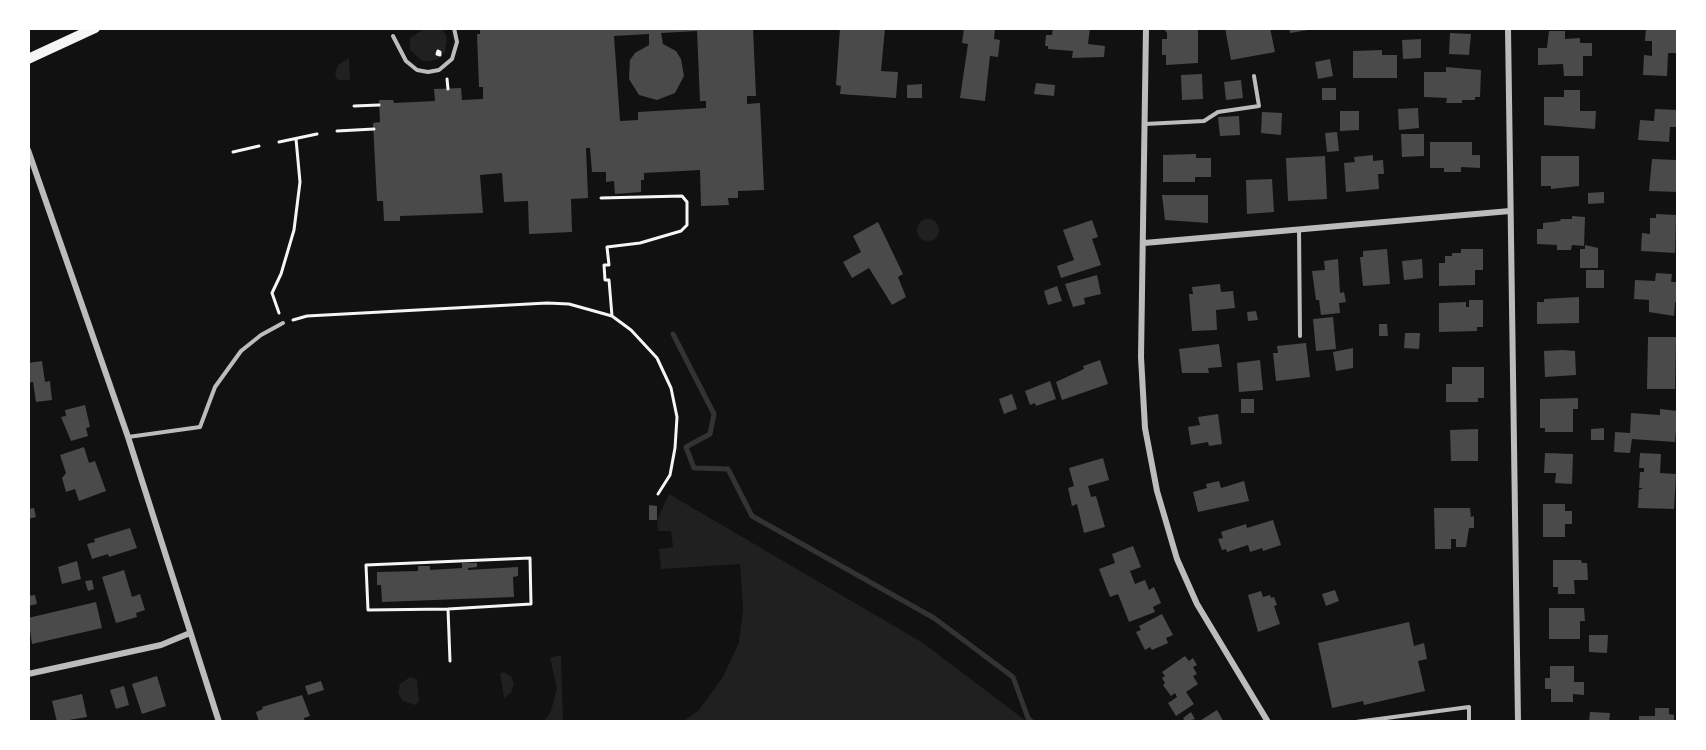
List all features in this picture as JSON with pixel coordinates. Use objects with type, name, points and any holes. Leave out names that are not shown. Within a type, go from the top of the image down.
[{"type":"main road","points":[[28,58],[95,28]]},
{"type":"street","points":[[1146,28],[1141,357],[1145,428],[1157,491],[1177,559],[1197,604],[1268,722]]},
{"type":"street","points":[[1508,28],[1518,722]]},
{"type":"street","points":[[28,150],[128,437],[219,722]]},
{"type":"street","points":[[1144,243],[1510,212]]},
{"type":"street","points":[[28,674],[161,645],[190,633]]},
{"type":"lane","points":[[393,36],[406,61],[417,70],[428,72],[439,70],[452,59],[457,42],[454,28]]},
{"type":"lane","points":[[1144,124],[1204,121],[1218,112],[1259,106],[1254,76]]},
{"type":"lane","points":[[1299,230],[1300,336]]},
{"type":"lane","points":[[128,437],[200,428],[215,387],[241,351],[283,323]]},
{"type":"lane","points":[[1356,722],[1469,707],[1469,722]]},
{"type":"path","points":[[447,79],[448,89]]},
{"type":"path","points":[[354,106],[379,105]]},
{"type":"path","points":[[337,131],[374,129]]},
{"type":"path","points":[[279,142],[317,134]]},
{"type":"path","points":[[275,302],[272,293],[281,274],[294,230],[299,192],[296,139]]},
{"type":"path","points":[[233,152],[259,146]]},
{"type":"path","points":[[601,198],[682,196],[687,202],[687,225],[681,231],[640,243],[607,247],[609,265],[604,266],[604,273],[605,280],[609,280],[612,316]]},
{"type":"path","points":[[283,323],[307,316],[547,303],[569,304],[612,316],[631,330],[657,358],[671,388],[677,417],[675,448],[669,475],[658,494]]},
{"type":"path","points":[[530,555],[531,604],[448,609],[369,610],[366,565],[530,555]]},
{"type":"path","points":[[448,609],[450,661]]},
{"type":"shaded area","points":[[424,29],[442,29],[447,37],[444,54],[440,51],[436,54],[440,58],[422,61],[410,50],[410,38]]},
{"type":"shaded area","points":[[349,58],[350,80],[338,80],[335,75],[338,65]]},
{"type":"shaded area","points":[[928,219],[938,226],[939,230],[932,240],[928,241],[918,234],[917,230],[924,220]]},
{"type":"shaded area","points":[[669,494],[923,643],[1026,721],[684,721],[699,710],[723,677],[739,642],[743,609],[740,564],[661,569],[659,549],[673,547],[671,531],[658,531],[657,520]]},
{"type":"shaded area","points":[[561,655],[563,721],[544,721],[551,711],[557,688],[550,658]]},
{"type":"shaded area","points":[[503,672],[511,676],[514,684],[511,693],[504,698],[500,674]]},
{"type":"shaded area","points":[[410,677],[417,679],[419,702],[415,705],[403,701],[398,693],[400,684]]},
{"type":"building","points":[[480,28],[753,28],[756,96],[747,96],[747,104],[760,103],[764,190],[738,191],[738,198],[728,198],[729,205],[701,206],[700,170],[644,173],[644,180],[641,180],[641,192],[615,194],[614,181],[606,182],[606,172],[592,172],[590,148],[586,148],[588,198],[571,199],[572,232],[529,234],[528,201],[504,202],[502,173],[480,175],[483,213],[400,216],[400,221],[384,221],[383,201],[377,201],[373,123],[380,122],[379,100],[393,100],[394,103],[435,101],[434,89],[461,88],[462,100],[483,99],[483,87],[479,87],[477,34],[480,34]],"holes":[[[697,31],[700,101],[706,101],[706,108],[638,112],[638,120],[620,121],[614,36],[649,34],[649,45],[635,53],[630,60],[629,79],[639,95],[657,100],[675,93],[684,76],[681,59],[676,51],[663,44],[661,33]]]},
{"type":"building","points":[[840,28],[885,28],[881,71],[898,72],[896,98],[840,94],[841,86],[836,85]]},
{"type":"building","points":[[964,28],[995,28],[994,39],[1000,40],[998,57],[990,56],[985,101],[960,98],[968,44],[962,43]]},
{"type":"building","points":[[1053,28],[1090,28],[1088,44],[1105,46],[1104,57],[1072,58],[1073,51],[1048,49],[1048,46],[1045,46],[1046,35],[1052,35]]},
{"type":"building","points":[[1163,28],[1198,28],[1198,63],[1166,65],[1166,55],[1162,55],[1162,39],[1167,39],[1167,33]]},
{"type":"building","points":[[1225,28],[1270,28],[1275,52],[1231,60]]},
{"type":"building","points":[[1289,28],[1308,28],[1308,30],[1290,33]]},
{"type":"building","points":[[1646,28],[1678,28],[1678,53],[1668,53],[1667,76],[1643,75],[1644,55],[1652,56],[1652,41],[1645,41]]},
{"type":"building","points":[[1549,31],[1565,31],[1565,39],[1580,38],[1580,43],[1592,43],[1592,56],[1583,56],[1583,76],[1564,76],[1563,64],[1538,65],[1538,48],[1547,48]]},
{"type":"building","points":[[1450,33],[1471,34],[1469,55],[1449,54]]},
{"type":"building","points":[[1421,39],[1421,58],[1403,59],[1402,40]]},
{"type":"building","points":[[1382,50],[1382,55],[1397,55],[1397,78],[1353,78],[1353,51]]},
{"type":"building","points":[[1330,59],[1333,76],[1318,79],[1315,62]]},
{"type":"building","points":[[1446,67],[1481,70],[1480,97],[1475,97],[1475,100],[1462,100],[1462,103],[1446,103],[1447,98],[1424,97],[1424,72],[1446,72]]},
{"type":"building","points":[[1202,74],[1203,99],[1182,100],[1181,75]]},
{"type":"building","points":[[1241,80],[1243,98],[1226,100],[1224,82]]},
{"type":"building","points":[[1036,83],[1055,85],[1054,96],[1034,94]]},
{"type":"building","points":[[922,84],[922,98],[907,98],[907,85]]},
{"type":"building","points":[[1322,88],[1336,88],[1336,100],[1322,100]]},
{"type":"building","points":[[1564,90],[1580,90],[1580,111],[1596,111],[1595,129],[1544,125],[1544,97],[1564,97]]},
{"type":"building","points":[[1418,108],[1419,128],[1399,130],[1398,109]]},
{"type":"building","points":[[1655,109],[1678,110],[1678,127],[1670,127],[1669,142],[1638,140],[1640,120],[1654,121]]},
{"type":"building","points":[[1340,111],[1359,111],[1359,130],[1340,131]]},
{"type":"building","points":[[1262,112],[1282,113],[1281,135],[1261,133]]},
{"type":"building","points":[[1239,116],[1240,135],[1220,136],[1218,117]]},
{"type":"building","points":[[1337,132],[1339,151],[1327,152],[1325,133]]},
{"type":"building","points":[[1401,134],[1424,134],[1424,156],[1402,157]]},
{"type":"building","points":[[1430,142],[1472,142],[1472,155],[1480,155],[1480,168],[1461,167],[1461,172],[1444,172],[1444,168],[1430,168]]},
{"type":"building","points":[[1196,154],[1196,158],[1211,158],[1211,177],[1195,177],[1195,182],[1163,182],[1163,155]]},
{"type":"building","points":[[1373,155],[1373,161],[1383,160],[1384,174],[1378,174],[1379,189],[1346,192],[1344,163],[1355,162],[1354,157]]},
{"type":"building","points":[[1325,156],[1327,199],[1288,201],[1286,158]]},
{"type":"building","points":[[1541,156],[1579,156],[1579,186],[1551,189],[1551,186],[1541,186]]},
{"type":"building","points":[[1652,159],[1677,160],[1678,192],[1649,191]]},
{"type":"building","points":[[1272,179],[1274,212],[1247,214],[1246,180]]},
{"type":"building","points":[[1604,192],[1604,203],[1588,204],[1588,193]]},
{"type":"building","points":[[1162,195],[1208,195],[1208,223],[1165,220]]},
{"type":"building","points":[[1656,214],[1676,215],[1675,253],[1641,251],[1642,233],[1650,234],[1650,218],[1656,218]]},
{"type":"building","points":[[1572,216],[1585,217],[1584,246],[1572,245],[1571,250],[1557,250],[1557,245],[1537,244],[1537,229],[1543,229],[1543,223],[1572,219]]},
{"type":"building","points":[[1092,220],[1098,237],[1092,239],[1101,265],[1061,278],[1057,266],[1074,260],[1063,230]]},
{"type":"building","points":[[878,222],[903,274],[898,277],[906,297],[892,305],[869,268],[852,278],[843,262],[861,252],[853,236]]},
{"type":"building","points":[[1585,245],[1598,248],[1598,268],[1580,268],[1580,249],[1585,249]]},
{"type":"building","points":[[1387,249],[1390,284],[1363,286],[1360,257],[1363,257],[1363,251]]},
{"type":"building","points":[[1461,249],[1483,249],[1483,270],[1475,270],[1475,285],[1439,286],[1439,263],[1445,263],[1445,256],[1461,253]]},
{"type":"building","points":[[1338,259],[1340,293],[1344,292],[1346,302],[1339,303],[1340,313],[1321,315],[1319,300],[1316,300],[1312,271],[1325,270],[1324,261]]},
{"type":"building","points":[[1422,259],[1423,278],[1404,280],[1402,261]]},
{"type":"building","points":[[1586,270],[1604,270],[1604,288],[1586,288]]},
{"type":"building","points":[[1656,273],[1672,274],[1671,282],[1676,282],[1678,302],[1675,302],[1674,316],[1649,312],[1649,300],[1634,299],[1635,280],[1655,281]]},
{"type":"building","points":[[1097,275],[1101,294],[1084,298],[1085,304],[1073,307],[1065,284]]},
{"type":"building","points":[[1220,284],[1221,292],[1233,291],[1235,308],[1216,310],[1217,330],[1192,331],[1189,294],[1193,294],[1192,287]]},
{"type":"building","points":[[1057,286],[1062,301],[1048,305],[1044,291]]},
{"type":"building","points":[[1579,297],[1579,323],[1537,324],[1537,302],[1544,302],[1544,299]]},
{"type":"building","points":[[1469,300],[1483,300],[1483,327],[1477,327],[1477,331],[1439,332],[1439,303],[1466,302],[1466,307],[1469,307]]},
{"type":"building","points":[[1256,311],[1258,320],[1248,321],[1247,312]]},
{"type":"building","points":[[1333,317],[1336,349],[1316,351],[1313,319]]},
{"type":"building","points":[[1379,324],[1387,324],[1388,336],[1379,336]]},
{"type":"building","points":[[1405,333],[1420,333],[1419,349],[1404,348]]},
{"type":"building","points":[[1648,337],[1676,337],[1675,389],[1647,389]]},
{"type":"building","points":[[1306,343],[1310,377],[1276,381],[1273,353],[1278,353],[1277,346]]},
{"type":"building","points":[[1219,344],[1222,367],[1208,368],[1209,373],[1182,373],[1179,349]]},
{"type":"building","points":[[1353,348],[1353,368],[1336,371],[1333,352]]},
{"type":"building","points":[[1544,351],[1575,351],[1576,375],[1545,377]]},
{"type":"building","points":[[1100,360],[1108,384],[1062,400],[1056,382],[1084,369],[1083,366]]},
{"type":"building","points":[[1260,360],[1263,390],[1239,392],[1237,363]]},
{"type":"building","points":[[42,361],[45,382],[50,381],[52,400],[36,402],[33,382],[28,383],[28,363]]},
{"type":"building","points":[[1452,367],[1484,367],[1484,398],[1478,398],[1478,402],[1446,402],[1446,384],[1452,384]]},
{"type":"building","points":[[1050,381],[1056,399],[1036,406],[1035,403],[1030,405],[1025,391]]},
{"type":"building","points":[[1012,394],[1017,409],[1004,414],[999,399]]},
{"type":"building","points":[[1578,398],[1578,409],[1573,409],[1573,432],[1545,432],[1545,428],[1540,428],[1540,399]]},
{"type":"building","points":[[1241,399],[1254,399],[1254,413],[1241,413]]},
{"type":"building","points":[[85,405],[90,427],[86,428],[88,436],[71,441],[61,417],[66,416],[65,410]]},
{"type":"building","points":[[1660,409],[1678,411],[1675,442],[1632,439],[1630,453],[1614,452],[1615,432],[1630,433],[1631,413],[1660,415]]},
{"type":"building","points":[[1218,414],[1222,444],[1209,446],[1208,442],[1191,445],[1188,427],[1200,425],[1198,417]]},
{"type":"building","points":[[1604,428],[1604,440],[1591,440],[1591,429]]},
{"type":"building","points":[[1478,429],[1478,461],[1451,461],[1450,430]]},
{"type":"building","points":[[84,447],[89,463],[95,461],[106,491],[79,501],[75,489],[66,492],[62,478],[66,473],[60,455]]},
{"type":"building","points":[[1545,453],[1573,454],[1572,484],[1555,483],[1556,473],[1544,473]]},
{"type":"building","points":[[1640,453],[1661,454],[1660,473],[1676,474],[1674,509],[1638,508],[1639,490],[1643,488],[1639,488],[1640,472],[1644,472],[1644,468],[1639,468]]},
{"type":"building","points":[[1103,458],[1109,480],[1088,486],[1091,497],[1096,496],[1105,527],[1084,533],[1077,504],[1072,506],[1068,488],[1074,486],[1069,468]]},
{"type":"building","points":[[1219,481],[1221,488],[1244,481],[1249,501],[1198,512],[1193,492],[1207,488],[1206,484]]},
{"type":"building","points":[[1543,504],[1565,504],[1565,511],[1572,511],[1572,524],[1565,524],[1565,537],[1543,537]]},
{"type":"building","points":[[649,505],[657,506],[657,520],[649,520]]},
{"type":"building","points":[[34,508],[36,517],[28,519],[28,509]]},
{"type":"building","points":[[1434,508],[1470,508],[1471,517],[1474,516],[1474,528],[1469,528],[1466,547],[1456,547],[1456,539],[1451,539],[1451,549],[1435,549]]},
{"type":"building","points":[[1273,520],[1281,545],[1263,551],[1262,548],[1250,552],[1248,545],[1227,552],[1226,549],[1222,550],[1218,539],[1223,538],[1221,532],[1246,524],[1247,528]]},
{"type":"building","points":[[130,528],[137,548],[109,557],[108,554],[92,559],[87,544],[95,542],[94,539]]},
{"type":"building","points":[[1133,546],[1141,567],[1130,571],[1135,584],[1145,580],[1149,590],[1154,587],[1161,603],[1153,607],[1155,612],[1129,622],[1118,594],[1110,597],[1099,569],[1115,563],[1112,554]]},
{"type":"building","points":[[1553,560],[1581,560],[1582,563],[1587,563],[1588,580],[1574,580],[1575,594],[1558,594],[1558,587],[1553,587]]},
{"type":"building","points":[[77,561],[81,579],[62,584],[58,567]]},
{"type":"building","points":[[462,563],[477,563],[477,567],[468,568],[468,570],[518,567],[518,576],[513,577],[514,597],[382,602],[381,585],[377,585],[377,572],[418,571],[418,566],[430,566],[430,570],[462,568]]},
{"type":"building","points":[[124,570],[132,597],[140,594],[145,610],[136,613],[137,617],[116,623],[102,577]]},
{"type":"building","points":[[92,580],[94,589],[88,591],[85,581]]},
{"type":"building","points":[[1335,590],[1339,601],[1326,606],[1322,594]]},
{"type":"building","points":[[1261,591],[1263,597],[1270,595],[1271,598],[1274,597],[1277,605],[1274,606],[1280,624],[1258,632],[1248,595]]},
{"type":"building","points":[[35,595],[37,604],[28,606],[28,596]]},
{"type":"building","points":[[96,602],[102,628],[32,644],[28,618]]},
{"type":"building","points":[[1549,608],[1584,608],[1585,621],[1580,621],[1580,639],[1549,639]]},
{"type":"building","points":[[1162,614],[1173,635],[1166,638],[1168,643],[1152,650],[1150,647],[1145,650],[1136,632],[1141,630],[1139,626]]},
{"type":"building","points":[[1409,622],[1414,646],[1424,643],[1427,659],[1418,661],[1425,691],[1364,705],[1363,701],[1332,708],[1318,643]]},
{"type":"building","points":[[1589,635],[1608,635],[1607,653],[1589,652]]},
{"type":"building","points":[[1185,656],[1189,661],[1193,658],[1197,665],[1193,667],[1197,674],[1193,676],[1198,684],[1186,692],[1194,704],[1176,716],[1168,703],[1177,697],[1175,693],[1171,696],[1163,685],[1165,683],[1162,678],[1165,676],[1162,672]]},
{"type":"building","points":[[1550,666],[1574,666],[1574,682],[1584,682],[1584,695],[1573,694],[1573,702],[1551,702],[1551,689],[1545,689],[1545,678],[1550,678]]},
{"type":"building","points":[[157,676],[166,706],[142,714],[132,684]]},
{"type":"building","points":[[321,681],[324,690],[308,695],[305,686]]},
{"type":"building","points":[[124,686],[129,705],[116,709],[110,690]]},
{"type":"building","points":[[82,694],[87,717],[57,722],[52,701]]},
{"type":"building","points":[[302,695],[310,716],[304,718],[305,722],[259,722],[256,712],[263,709],[262,707]]},
{"type":"building","points":[[1655,708],[1669,708],[1669,714],[1674,715],[1674,722],[1639,722],[1639,716],[1655,716]]},
{"type":"building","points":[[1217,710],[1224,722],[1198,722]]},
{"type":"building","points":[[1191,712],[1195,719],[1185,722],[1183,718]]},
{"type":"building","points":[[1590,712],[1610,713],[1609,722],[1589,722]]},
{"type":"waterway","points":[[673,334],[714,414],[710,434],[686,447],[694,468],[728,469],[752,516],[934,618],[1013,677],[1028,718],[1032,722]]}]
